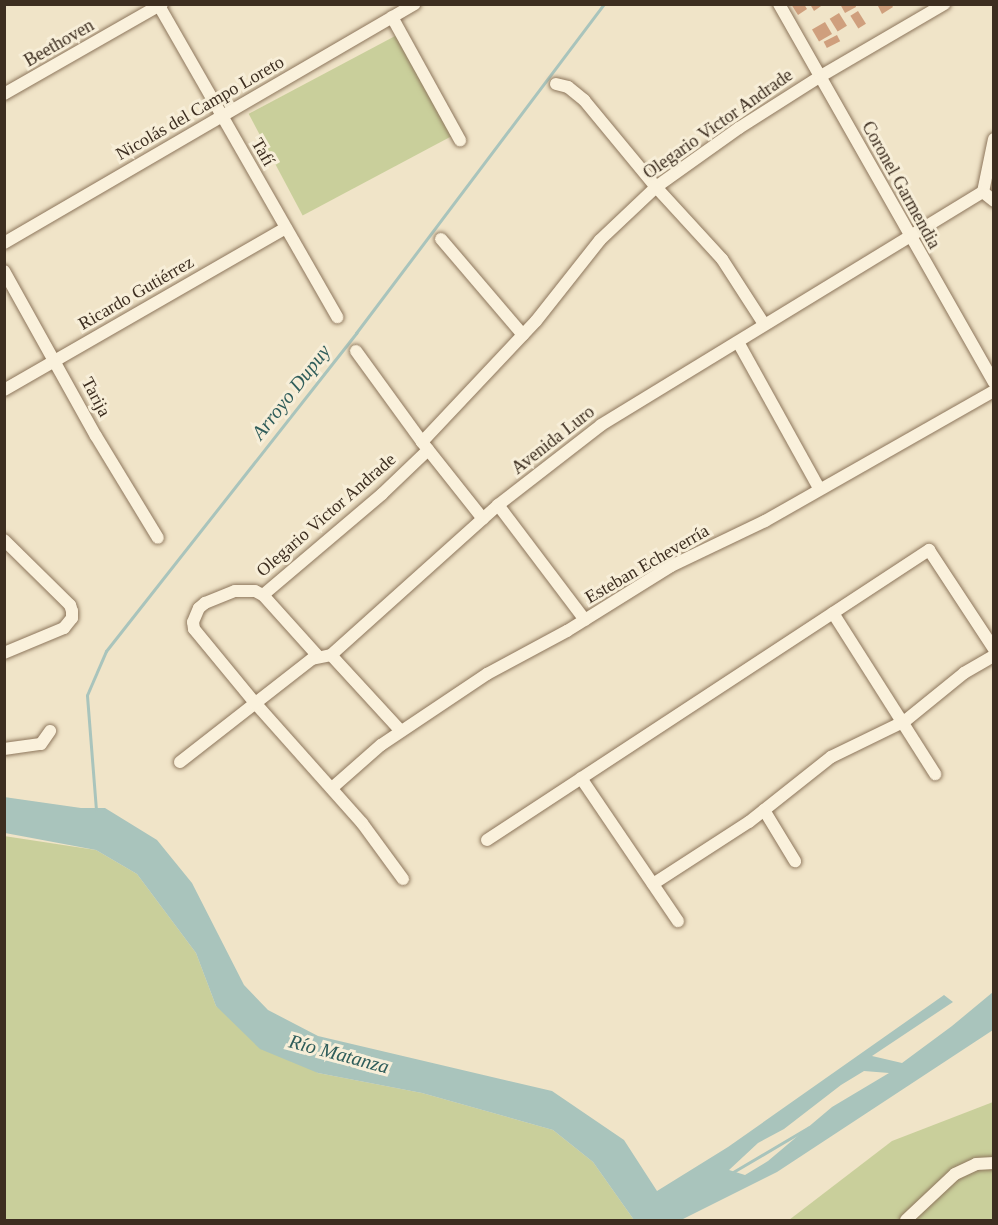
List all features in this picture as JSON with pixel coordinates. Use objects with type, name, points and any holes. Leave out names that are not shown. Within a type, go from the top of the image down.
[{"type":"street","name":"Nicolás del Campo Loreto","points":[[4,243],[414,4]]},
{"type":"street","name":"Coronel Garmendia","points":[[779,4],[993,382]]},
{"type":"street","name":"Olegario Victor Andrade","points":[[255,703],[194,629],[194,617],[205,603],[245,589],[263,595],[388,490],[552,302],[588,253],[656,187],[739,128],[821,76],[944,4]]},
{"type":"street","name":"Beethoven","points":[[4,94],[160,5]]},
{"type":"street","name":"Tafí","points":[[160,5],[337,316]]},
{"type":"street","points":[[392,17],[459,140]]},
{"type":"street","points":[[556,84],[568,87],[584,100],[656,187],[722,259],[764,324]]},
{"type":"street","points":[[993,139],[983,192],[993,201]]},
{"type":"street","name":"Avenida Luro","points":[[331,655],[498,505],[610,419],[908,235],[983,192]]},
{"type":"street","name":"Ricardo Gutiérrez","points":[[4,390],[286,228]]},
{"type":"street","points":[[441,239],[523,335]]},
{"type":"street","name":"Tarija","points":[[4,271],[56,360],[96,436],[158,538]]},
{"type":"street","points":[[738,342],[819,488]]},
{"type":"street","points":[[356,351],[425,446],[483,519]]},
{"type":"street","name":"Esteban Echeverría","points":[[332,788],[401,731],[480,678],[585,620],[671,566],[765,521],[819,488],[993,391]]},
{"type":"street","points":[[498,505],[585,620]]},
{"type":"street","points":[[4,540],[70,605],[72,611],[72,618],[64,628],[4,653]]},
{"type":"street","points":[[487,840],[929,550],[993,649]]},
{"type":"street","points":[[263,595],[318,656]]},
{"type":"street","points":[[833,613],[935,774]]},
{"type":"street","points":[[180,762],[318,656],[331,655],[401,731]]},
{"type":"street","points":[[653,884],[764,810],[831,758],[902,722],[964,673],[993,656]]},
{"type":"street","points":[[255,703],[332,788],[403,879]]},
{"type":"street","points":[[4,749],[41,744],[50,731]]},
{"type":"street","points":[[581,778],[678,921]]},
{"type":"street","points":[[764,810],[795,861]]},
{"type":"street","points":[[906,1221],[955,1174],[976,1164],[993,1163]]},
{"type":"green space","points":[[397,35],[451,137],[303,215],[249,114]]},
{"type":"green space","points":[[4,836],[96,850],[137,874],[196,953],[216,1006],[318,1073],[422,1093],[553,1130],[593,1162],[634,1220],[5,1220]]},
{"type":"green space","points":[[993,1102],[993,1220],[789,1220],[892,1141]]},
{"type":"water","name":"Río Matanza","points":[[4,797],[81,808],[105,808],[157,840],[192,883],[244,985],[268,1010],[318,1036],[552,1091],[624,1140],[657,1191],[728,1147],[944,995],[953,1002],[872,1056],[902,1063],[993,992],[993,1030],[777,1172],[681,1220],[634,1220],[593,1162],[553,1130],[422,1093],[318,1073],[260,1049],[216,1006],[196,953],[137,874],[96,850],[5,833]],"holes":[[[864,1071],[889,1073],[832,1107],[768,1161],[745,1175],[729,1170],[758,1143],[784,1129],[841,1085]]]},
{"type":"building","points":[[791,4],[804,4],[807,9],[798,15]]},
{"type":"building","points":[[810,4],[824,4],[814,11]]},
{"type":"building","points":[[840,4],[855,4],[856,7],[845,13]]},
{"type":"building","points":[[877,4],[891,4],[893,7],[882,14]]},
{"type":"building","points":[[858,11],[866,24],[858,28],[850,16]]},
{"type":"building","points":[[839,13],[847,26],[838,32],[830,19]]},
{"type":"building","points":[[825,22],[832,34],[819,42],[812,30]]},
{"type":"building","points":[[837,35],[840,41],[827,48],[824,42]]},
{"type":"waterway","name":"Arroyo Dupuy","points":[[96,810],[87,695],[106,651],[356,333],[604,4]]},
{"type":"waterway","points":[[733,1172],[809,1127]]}]
